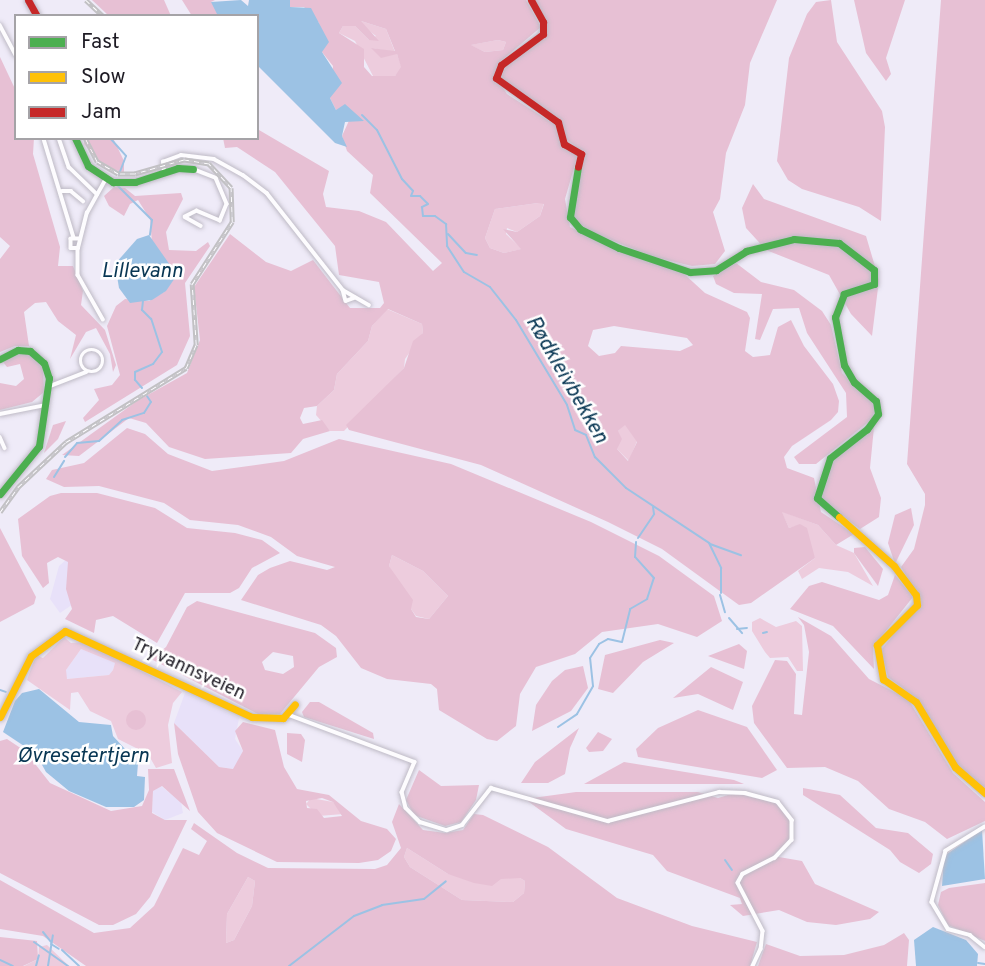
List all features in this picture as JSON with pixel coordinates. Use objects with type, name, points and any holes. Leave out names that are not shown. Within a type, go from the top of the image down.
[{"type":"street","points":[[531,0],[544,22],[543,34],[501,65],[496,78],[521,100],[558,122],[564,144],[582,155],[569,203],[570,217],[580,229],[619,248],[690,272],[716,270],[746,251],[794,239],[837,242],[874,270],[874,284],[844,294],[835,317],[845,367],[876,401],[878,414],[869,428],[830,458],[817,498],[894,566],[916,595],[916,605],[877,645],[883,679],[913,699],[955,767],[985,793]]},
{"type":"street","points":[[1,25],[14,51]]},
{"type":"street","points":[[44,140],[62,191],[62,210],[76,239],[78,275],[103,318]]},
{"type":"street","points":[[60,140],[69,167],[97,194]]},
{"type":"street","points":[[76,140],[88,166],[106,179],[131,183],[164,173],[194,169],[216,178],[227,204],[219,221],[199,211],[185,217],[201,226]]},
{"type":"street","points":[[164,173],[163,162],[181,155],[214,159],[243,175],[267,193],[342,290],[346,301],[354,298],[369,305]]},
{"type":"street","points":[[78,248],[70,246],[106,179]]},
{"type":"street","points":[[62,191],[71,191],[83,201]]},
{"type":"street","points":[[48,387],[101,368],[93,347],[83,356],[86,372]]},
{"type":"street","points":[[0,359],[18,350],[33,353],[47,367],[48,387],[38,450],[2,489]]},
{"type":"street","points":[[0,414],[46,405]]},
{"type":"street","points":[[0,438],[5,448]]},
{"type":"street","name":"Tryvannsveien","points":[[0,718],[31,656],[48,640],[65,631],[249,716],[271,720],[289,715]]},
{"type":"street","points":[[295,704],[289,715],[415,762],[402,792],[406,808],[419,821],[447,830],[462,825],[491,788],[608,821],[719,792],[745,793],[778,802],[792,820],[792,840],[778,856],[748,870],[738,883],[763,933],[753,966]]},
{"type":"street","points":[[985,827],[946,851],[932,902],[946,927],[970,935],[985,947]]},
{"type":"shaded area","points":[[92,0],[164,0],[170,14],[107,14]]},
{"type":"shaded area","points":[[182,0],[215,0],[211,2],[230,14],[191,14]]},
{"type":"shaded area","points":[[290,0],[526,0],[541,27],[501,61],[495,76],[507,94],[560,128],[561,140],[578,154],[565,199],[570,227],[633,256],[682,272],[705,293],[747,312],[750,318],[745,351],[753,357],[770,355],[778,327],[791,320],[804,346],[833,384],[839,401],[838,412],[831,420],[792,446],[784,457],[787,468],[814,478],[821,512],[854,534],[836,545],[818,525],[782,512],[789,528],[800,524],[807,528],[815,558],[751,603],[739,605],[662,549],[481,465],[349,430],[346,425],[404,368],[413,341],[423,333],[422,324],[388,309],[372,326],[368,341],[337,374],[334,390],[317,406],[304,408],[300,418],[303,424],[322,420],[330,431],[303,439],[291,453],[205,459],[169,447],[146,423],[129,418],[79,456],[62,455],[137,401],[187,373],[200,340],[194,287],[230,234],[266,262],[291,271],[313,260],[350,308],[380,308],[384,303],[379,282],[339,275],[335,246],[275,172],[237,147],[225,148],[223,140],[259,140],[259,130],[329,171],[323,194],[326,207],[359,211],[386,222],[433,271],[442,263],[370,193],[373,175],[347,151],[342,136],[352,114],[347,109],[336,110],[330,98],[333,66],[322,52],[319,23],[304,7],[290,7]],"holes":[[[361,21],[386,29],[395,51],[371,48],[381,58],[397,54],[401,67],[395,76],[372,76],[364,67],[364,49],[339,33],[343,26],[355,26],[369,40],[379,41]],[[498,40],[506,42],[503,50],[485,52],[471,45]],[[544,204],[540,216],[517,232],[503,229],[521,249],[504,253],[490,248],[485,238],[495,209]],[[614,326],[687,338],[693,345],[680,351],[621,346],[615,353],[599,356],[588,346],[593,330]],[[625,425],[637,442],[628,461],[617,449],[622,439],[618,431]]]},
{"type":"shaded area","points":[[534,0],[777,0],[750,63],[745,105],[726,153],[720,199],[713,212],[725,251],[715,264],[692,266],[654,257],[581,228],[573,218],[574,185],[586,155],[566,139],[561,120],[534,107],[500,80],[506,66],[546,34],[544,16]]},
{"type":"shaded area","points":[[831,0],[837,42],[882,111],[885,127],[881,221],[859,207],[802,189],[788,180],[777,161],[789,58],[807,14],[816,2]]},
{"type":"shaded area","points":[[854,0],[905,0],[886,58],[891,74],[886,81],[866,53]]},
{"type":"shaded area","points":[[941,0],[985,0],[985,790],[957,766],[916,698],[888,677],[881,650],[921,601],[901,567],[914,549],[925,505],[925,494],[907,464]]},
{"type":"shaded area","points":[[361,21],[386,29],[395,52],[371,48],[397,54],[402,68],[395,76],[373,76],[355,41],[339,33],[343,26],[355,26],[369,40],[376,36],[360,24]]},
{"type":"shaded area","points":[[498,40],[506,42],[503,50],[485,52],[470,45]]},
{"type":"shaded area","points":[[0,57],[14,87],[14,140],[34,140],[33,154],[60,247],[58,266],[73,266],[83,291],[81,305],[105,330],[116,365],[113,372],[110,354],[96,328],[86,332],[70,359],[76,335],[58,321],[46,302],[35,303],[24,312],[29,346],[15,346],[0,352],[0,259],[10,246],[0,237]]},
{"type":"shaded area","points":[[85,140],[114,140],[124,161],[124,173],[102,165],[84,144]]},
{"type":"shaded area","points":[[753,184],[764,199],[866,236],[879,280],[872,336],[851,314],[829,275],[766,250],[746,228],[742,208]]},
{"type":"shaded area","points":[[114,187],[125,188],[135,196],[181,193],[183,199],[166,232],[169,250],[196,251],[208,242],[210,246],[185,283],[190,336],[177,365],[85,422],[83,418],[99,400],[94,389],[112,385],[120,375],[107,326],[116,306],[125,299],[149,301],[164,292],[177,275],[152,243],[150,219],[138,200],[130,204],[124,216],[109,206],[104,196]]},
{"type":"shaded area","points":[[544,203],[540,216],[517,232],[507,228],[506,234],[522,249],[504,253],[490,248],[485,238],[495,209]]},
{"type":"shaded area","points":[[736,263],[761,282],[794,290],[822,311],[831,325],[842,373],[876,406],[872,419],[816,464],[799,464],[794,457],[847,417],[846,393],[807,333],[799,308],[773,309],[760,340],[755,339],[762,294],[734,293],[716,284],[713,276]]},
{"type":"shaded area","points":[[387,309],[422,324],[423,333],[405,359],[404,368],[344,431],[330,431],[316,415],[317,406],[334,390],[337,374],[368,341],[372,326]]},
{"type":"shaded area","points":[[19,353],[29,354],[43,366],[44,392],[32,402],[0,410],[0,383],[16,386],[24,379],[20,364],[7,367],[3,362]]},
{"type":"shaded area","points":[[66,421],[58,439],[44,453],[53,425]]},
{"type":"shaded area","points":[[625,424],[637,441],[629,461],[617,449],[618,431]]},
{"type":"shaded area","points":[[874,427],[870,468],[881,498],[879,517],[860,529],[821,500],[835,456]]},
{"type":"shaded area","points":[[127,428],[145,434],[168,454],[212,471],[284,461],[339,439],[451,464],[591,522],[659,556],[714,596],[722,621],[697,637],[658,624],[602,632],[575,654],[536,667],[520,694],[516,726],[497,741],[487,739],[439,710],[437,689],[431,684],[387,679],[361,668],[336,636],[321,625],[241,600],[258,575],[270,568],[290,561],[327,570],[335,567],[297,556],[271,537],[238,525],[190,520],[164,503],[99,486],[64,487],[46,479],[52,470],[84,463]],"holes":[[[392,555],[423,571],[448,596],[429,619],[416,617],[411,609],[413,600],[389,566]]]},
{"type":"shaded area","points":[[61,493],[97,493],[155,508],[187,528],[235,533],[262,540],[280,553],[252,568],[239,588],[230,593],[185,593],[157,643],[113,616],[96,620],[94,633],[65,619],[72,609],[66,589],[68,562],[58,557],[47,563],[49,583],[43,588],[22,556],[18,519],[50,496]]},
{"type":"shaded area","points":[[911,508],[914,525],[895,564],[888,543],[895,515]]},
{"type":"shaded area","points":[[781,511],[818,525],[836,545],[854,553],[873,586],[848,572],[819,568],[802,579],[798,571],[815,558],[796,526],[789,528]]},
{"type":"shaded area","points":[[0,528],[36,597],[34,604],[0,622]]},
{"type":"shaded area","points":[[865,547],[883,569],[878,586],[854,553],[854,548]]},
{"type":"shaded area","points":[[392,555],[423,571],[448,596],[429,619],[416,616],[411,609],[389,566]]},
{"type":"shaded area","points":[[67,559],[85,596],[60,613],[50,599],[59,566]]},
{"type":"shaded area","points":[[895,575],[913,597],[873,647],[874,669],[833,626],[790,609],[809,586],[822,582],[879,600],[888,595]]},
{"type":"shaded area","points":[[197,601],[315,633],[336,648],[337,657],[319,667],[280,714],[260,715],[151,659],[166,647],[187,607]],"holes":[[[273,652],[293,656],[294,667],[283,674],[265,670],[262,662]]]},
{"type":"shaded area","points":[[798,617],[831,636],[869,679],[908,699],[953,773],[985,802],[985,821],[947,839],[925,822],[889,809],[858,781],[825,767],[787,768],[754,723],[752,706],[775,660],[787,661],[796,674],[794,714],[802,715],[809,652],[804,625]]},
{"type":"shaded area","points":[[760,618],[776,627],[796,621],[802,626],[803,671],[797,671],[788,657],[770,658],[765,652],[752,631],[752,622]]},
{"type":"shaded area","points":[[64,637],[71,643],[86,642],[182,692],[173,703],[168,725],[172,763],[156,768],[148,754],[118,739],[111,721],[90,711],[78,692],[71,693],[70,710],[27,680],[36,655],[43,658]],"holes":[[[81,649],[115,663],[109,675],[67,679],[66,670]]]},
{"type":"shaded area","points":[[660,640],[674,643],[643,662],[613,693],[598,689],[605,655]]},
{"type":"shaded area","points":[[739,644],[747,651],[744,669],[708,656]]},
{"type":"shaded area","points":[[81,649],[115,663],[113,670],[109,675],[66,679],[66,670]]},
{"type":"shaded area","points":[[583,666],[588,688],[571,711],[532,731],[536,705],[552,681],[565,670]]},
{"type":"shaded area","points":[[711,667],[743,682],[733,710],[698,694],[673,698]]},
{"type":"shaded area","points":[[185,693],[239,718],[235,739],[243,751],[234,769],[219,767],[174,723]]},
{"type":"shaded area","points":[[310,702],[319,702],[373,733],[374,739],[304,717],[302,712]]},
{"type":"shaded area","points":[[132,710],[140,710],[146,720],[140,730],[132,730],[126,724],[126,716]]},
{"type":"shaded area","points":[[698,710],[747,727],[777,770],[762,778],[638,757],[636,749],[658,728]]},
{"type":"shaded area","points":[[243,722],[275,730],[284,767],[297,789],[329,795],[361,821],[387,829],[396,839],[391,851],[378,860],[359,863],[277,862],[217,833],[198,812],[178,754],[174,723],[219,767],[233,769],[243,751],[235,731]],"holes":[[[322,798],[333,802],[342,816],[324,818],[317,809],[307,808],[306,801]]]},
{"type":"shaded area","points":[[579,728],[570,748],[565,774],[548,783],[521,783],[535,762]]},
{"type":"shaded area","points":[[598,732],[612,739],[603,751],[589,752],[586,748]]},
{"type":"shaded area","points":[[287,733],[301,734],[305,740],[302,762],[287,754]]},
{"type":"shaded area","points":[[7,739],[25,751],[50,783],[111,811],[142,806],[149,790],[148,769],[174,769],[190,811],[162,786],[153,791],[152,813],[165,820],[187,820],[150,897],[136,914],[113,925],[99,925],[0,873],[0,741]]},
{"type":"shaded area","points":[[624,762],[734,780],[744,784],[584,784]]},
{"type":"shaded area","points":[[419,770],[441,786],[479,785],[476,800],[461,822],[445,826],[414,815],[406,800]]},
{"type":"shaded area","points":[[161,786],[181,802],[183,813],[165,820],[152,812],[153,791]]},
{"type":"shaded area","points":[[803,788],[840,795],[876,828],[908,833],[933,854],[931,864],[919,873],[900,862],[890,850],[803,795]]},
{"type":"shaded area","points":[[576,792],[698,792],[718,798],[735,793],[775,803],[786,811],[792,830],[789,840],[773,856],[802,861],[815,884],[879,912],[870,919],[836,925],[807,922],[779,910],[743,916],[730,905],[742,904],[740,898],[667,871],[653,855],[566,829],[525,799]]},
{"type":"shaded area","points":[[311,798],[333,802],[344,814],[318,816],[306,804]]},
{"type":"shaded area","points":[[399,804],[423,830],[445,833],[463,830],[474,814],[483,815],[548,847],[617,898],[692,926],[757,942],[750,966],[86,966],[43,936],[0,929],[0,880],[94,933],[130,928],[154,906],[183,848],[199,855],[207,841],[191,829],[194,823],[237,853],[268,868],[375,869],[387,865],[401,848],[392,822]],"holes":[[[407,848],[448,874],[474,883],[492,886],[501,879],[520,878],[525,881],[524,893],[513,902],[462,900],[410,867],[404,857]],[[248,877],[255,881],[252,906],[234,940],[226,943],[227,914]]]},
{"type":"shaded area","points":[[407,848],[448,874],[520,878],[525,881],[524,893],[513,902],[462,900],[410,867],[404,857]]},
{"type":"shaded area","points":[[248,877],[255,881],[252,906],[234,940],[226,943],[227,914]]},
{"type":"shaded area","points":[[985,883],[985,941],[948,925],[938,905],[941,892],[949,888]]},
{"type":"shaded area","points":[[904,933],[909,940],[907,966],[758,966],[766,944],[800,956],[844,955],[884,945]]},
{"type":"shaded area","points":[[0,937],[37,941],[38,959],[23,966],[0,966]]},
{"type":"shaded area","points":[[47,945],[69,966],[24,966],[38,959],[39,947]]},
{"type":"water","points":[[241,0],[248,6],[249,0],[290,0],[290,7],[311,8],[329,42],[322,52],[342,83],[330,98],[336,110],[345,104],[364,121],[345,122],[342,136],[347,147],[335,143],[259,67],[259,14],[217,14],[211,2]]},
{"type":"water","name":"Lillevann","points":[[149,235],[177,275],[166,291],[152,300],[130,303],[119,288],[115,264],[137,239]]},
{"type":"water","name":"Øvresetertjern","points":[[39,689],[79,722],[111,725],[113,736],[138,763],[137,776],[145,777],[144,800],[134,807],[106,807],[69,791],[46,772],[36,754],[3,732],[15,701],[22,693]]},
{"type":"water","points":[[982,830],[985,879],[942,886],[944,856]]},
{"type":"water","points":[[933,927],[966,940],[978,954],[977,966],[916,966],[914,940]]},
{"type":"waterway","name":"Rødkleivbekken","points":[[362,115],[377,130],[402,179],[413,191],[411,196],[420,196],[428,204],[422,207],[423,216],[435,216],[446,224],[447,246],[464,272],[490,287],[516,320],[567,405],[575,430],[586,435],[595,457],[626,488],[709,543],[721,568],[721,593]]},
{"type":"waterway","points":[[112,140],[126,156],[119,174]]},
{"type":"waterway","points":[[118,186],[152,220],[150,235]]},
{"type":"waterway","points":[[448,234],[466,253],[477,255]]},
{"type":"waterway","points":[[142,388],[135,380],[135,372],[153,364],[162,352],[151,319],[142,310],[143,301]]},
{"type":"waterway","points":[[65,457],[77,443],[99,441],[122,420],[144,413],[151,402],[147,396]]},
{"type":"waterway","points":[[54,477],[64,461]]},
{"type":"waterway","points":[[638,538],[654,514],[653,507]]},
{"type":"waterway","points":[[558,727],[577,714],[593,686],[590,658],[599,644],[608,639],[622,642],[630,609],[647,599],[654,578],[635,557],[636,542]]},
{"type":"waterway","points":[[710,544],[741,555]]},
{"type":"waterway","name":"Rødkleivbekken","points":[[720,595],[725,612]]},
{"type":"waterway","name":"Rødkleivbekken","points":[[729,618],[742,633]]},
{"type":"waterway","name":"Rødkleivbekken","points":[[737,629],[747,628]]},
{"type":"waterway","name":"Rødkleivbekken","points":[[763,633],[767,632]]},
{"type":"waterway","points":[[0,690],[6,692]]},
{"type":"waterway","points":[[725,860],[732,870]]},
{"type":"waterway","points":[[289,966],[354,916],[382,905],[424,899],[446,881]]},
{"type":"waterway","points":[[43,932],[51,942]]},
{"type":"waterway","points":[[48,966],[53,935]]},
{"type":"waterway","points":[[34,942],[68,966]]},
{"type":"waterway","points":[[51,944],[59,949]]},
{"type":"waterway","points":[[62,950],[79,966]]},
{"type":"waterway","points":[[36,966],[39,955]]},
{"type":"waterway","points":[[0,960],[13,966]]},
{"type":"waterway","points":[[978,963],[985,964]]},
{"type":"railway","points":[[86,0],[101,14]]},
{"type":"railway","points":[[0,512],[18,487],[66,442],[186,368],[196,345],[192,284],[232,222],[231,188],[209,164],[184,160],[135,174],[118,174],[97,162],[86,140]]},
{"type":"traffic: fast","points":[[76,140],[88,166],[113,182],[135,182],[178,168],[193,169]]},
{"type":"traffic: fast","points":[[578,167],[570,217],[580,229],[619,248],[690,272],[716,270],[746,251],[794,239],[839,243],[874,270],[874,284],[844,294],[835,317],[844,365],[854,382],[876,401],[878,414],[867,429],[830,458],[817,498],[839,517]]},
{"type":"traffic: fast","points":[[0,359],[18,350],[30,351],[44,363],[49,378],[39,446],[0,494]]},
{"type":"traffic: slow","points":[[839,517],[894,566],[916,595],[917,605],[877,645],[883,679],[916,702],[955,767],[985,793]]},
{"type":"traffic: slow","points":[[0,717],[31,656],[65,631],[252,717],[283,718],[295,704]]},
{"type":"traffic: jam","points":[[28,0],[36,14]]},
{"type":"traffic: jam","points":[[531,0],[543,22],[543,34],[501,65],[496,78],[558,122],[564,144],[581,154],[578,167]]}]
